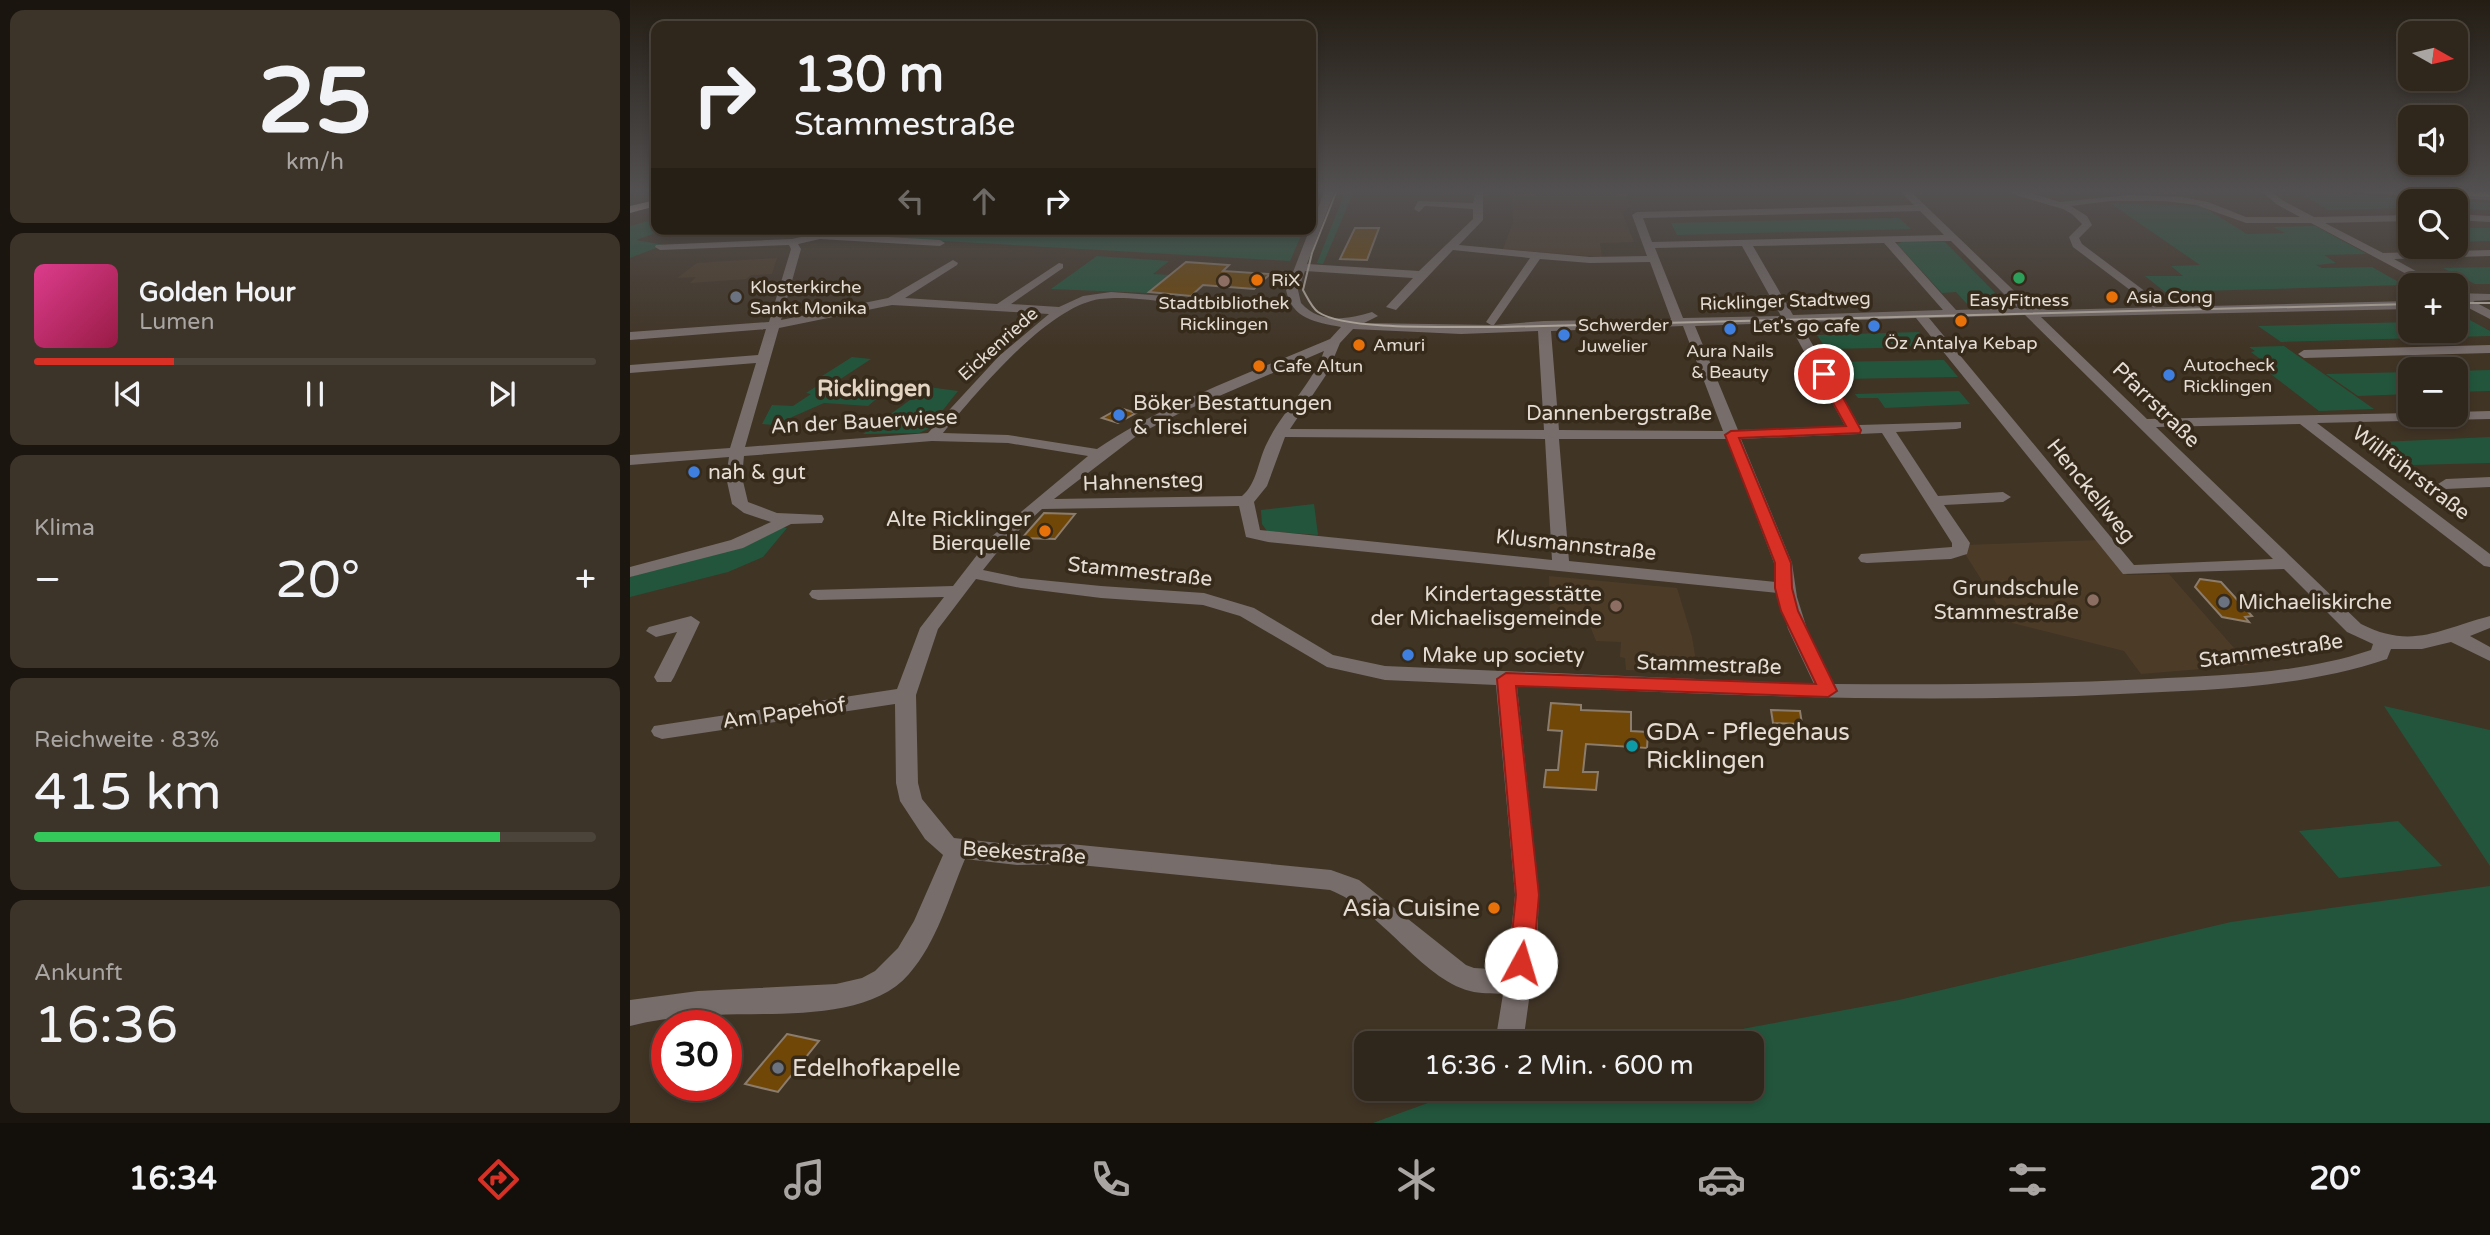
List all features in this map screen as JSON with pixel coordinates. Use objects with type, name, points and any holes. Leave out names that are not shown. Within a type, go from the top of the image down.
[{"type":"street","points":[[660,247],[781,242]]},
{"type":"street","points":[[792,242],[796,249],[737,450],[734,477],[740,504],[757,514],[785,520],[816,519]]},
{"type":"street","points":[[930,242],[940,243]]},
{"type":"street","points":[[1309,242],[1292,290],[1295,304],[1314,318],[1362,323]]},
{"type":"street","points":[[1392,306],[1456,242]]},
{"type":"street","points":[[1774,242],[1649,245],[1783,563],[1784,588],[1790,611],[1828,691]]},
{"type":"street","points":[[1889,242],[1953,314]]},
{"type":"street","name":"Pfarrstraße","points":[[1958,242],[2354,628],[2383,643]]},
{"type":"street","points":[[2076,242],[2154,304]]},
{"type":"street","points":[[2356,242],[2413,273]]},
{"type":"street","points":[[1746,243],[1789,319]]},
{"type":"street","points":[[1451,247],[1537,257],[1654,259]]},
{"type":"street","points":[[2382,256],[2490,253]]},
{"type":"street","points":[[1492,322],[1537,257]]},
{"type":"street","points":[[892,301],[953,263]]},
{"type":"street","points":[[1000,307],[1059,266]]},
{"type":"street","points":[[1299,267],[1422,275]]},
{"type":"street","points":[[630,336],[774,325],[892,301],[1062,312],[1082,300],[1098,296],[1209,306]]},
{"type":"street","points":[[2468,300],[2490,297]]},
{"type":"street","name":"Ricklinger Stadtweg","points":[[2027,311],[2041,306],[2398,299]]},
{"type":"street","points":[[2468,302],[2490,306]]},
{"type":"street","name":"Ricklinger Stadtweg","points":[[1362,323],[1461,330],[1544,325],[2027,311],[2049,314],[2398,305]]},
{"type":"street","points":[[2468,305],[2490,315]]},
{"type":"street","points":[[1300,310],[1362,323]]},
{"type":"street","name":"Eickenriede","points":[[932,437],[971,390],[1062,312]]},
{"type":"street","points":[[1332,315],[1362,323]]},
{"type":"street","name":"Henckellweg","points":[[1920,315],[2129,570],[2288,564]]},
{"type":"street","name":"Ricklinger Stadtweg","points":[[1362,323],[1492,322],[1544,325]]},
{"type":"street","name":"Beekestraße","points":[[1362,323],[1334,342],[1177,409],[1100,454],[998,541],[956,591],[920,645],[906,695],[907,783],[911,801],[933,832],[948,847],[957,849],[1017,855],[1070,855],[1331,880],[1350,887],[1382,910],[1457,973],[1472,980],[1518,983]]},
{"type":"street","points":[[1544,325],[1561,566]]},
{"type":"street","points":[[1801,335],[1855,430]]},
{"type":"street","points":[[1246,500],[1257,492],[1269,452],[1329,360],[1334,342]]},
{"type":"street","points":[[2304,354],[2490,349]]},
{"type":"street","points":[[630,369],[763,359]]},
{"type":"street","points":[[2145,423],[2490,415]]},
{"type":"street","name":"Willführstraße","points":[[2305,421],[2490,562]]},
{"type":"street","name":"Dannenbergstraße","points":[[1281,433],[1731,435],[1956,425]]},
{"type":"street","points":[[1867,558],[1951,554],[1961,550],[1961,543],[1886,428]]},
{"type":"street","name":"An der Bauerwiese","points":[[630,460],[932,437],[1008,439],[1100,454]]},
{"type":"street","points":[[2446,484],[2490,482]]},
{"type":"street","points":[[1934,501],[2003,497]]},
{"type":"street","name":"Hahnensteg","points":[[1041,504],[1246,500]]},
{"type":"street","name":"Klusmannstraße","points":[[1246,500],[1252,533],[1784,588]]},
{"type":"street","points":[[630,572],[737,544],[785,520]]},
{"type":"street","name":"Stammestraße","points":[[971,573],[1021,583],[1101,592],[1204,599],[1247,612],[1327,660],[1346,667],[1384,673],[1828,691],[2018,692],[2252,681],[2348,665],[2380,654],[2383,643]]},
{"type":"street","points":[[818,594],[956,591]]},
{"type":"street","points":[[656,631],[691,622],[664,677]]},
{"type":"street","points":[[2383,643],[2410,647],[2490,622]]},
{"type":"street","points":[[2452,634],[2490,655]]},
{"type":"street","points":[[1506,679],[1527,895],[1511,1031]]},
{"type":"street","name":"Am Papehof","points":[[662,731],[906,695]]},
{"type":"street","points":[[630,1013],[771,1000],[806,1001],[860,992],[881,982],[898,968],[915,943],[957,849]]},
{"type":"shaded area","points":[[1505,242],[1620,242],[1600,243],[1602,257],[1503,249]]},
{"type":"shaded area","points":[[777,258],[772,274],[751,275],[746,279],[690,283],[696,277],[677,278],[697,263]]},
{"type":"shaded area","name":"Grundschule Stammestraße","points":[[2098,540],[2127,575],[2169,574],[2249,665],[2141,674],[2124,651],[2008,622],[1962,549],[1964,545]]},
{"type":"shaded area","name":"Kindertagesstätte der Michaelisgemeinde","points":[[1549,576],[1677,588],[1692,637],[1698,673],[1626,670],[1625,658],[1620,657],[1621,642],[1596,641],[1590,626],[1550,625]]},
{"type":"green space","points":[[630,242],[664,245],[630,258]]},
{"type":"green space","points":[[967,242],[1298,242],[1290,261]]},
{"type":"green space","points":[[1325,242],[1332,242],[1323,264],[1317,263]]},
{"type":"green space","points":[[1945,242],[2006,304],[1969,306],[1956,292],[1942,293],[1897,244]]},
{"type":"green space","points":[[2167,242],[2345,242],[2367,254],[2324,255],[2336,263],[2316,265],[2322,268],[2372,267],[2398,282],[2398,285],[2165,292],[2145,276],[2183,276],[2171,266],[2200,265]]},
{"type":"green space","points":[[1097,256],[1169,261],[1153,274],[1170,275],[1148,293],[1051,289]]},
{"type":"green space","points":[[2490,267],[2490,284],[2475,284],[2468,280],[2468,273],[2453,273],[2443,268]]},
{"type":"green space","points":[[2468,319],[2490,331],[2490,336],[2468,337]]},
{"type":"green space","points":[[2398,322],[2398,339],[2281,342],[2258,326]]},
{"type":"green space","points":[[1919,332],[1931,347],[1826,349],[1817,335]]},
{"type":"green space","points":[[2284,346],[2374,409],[2319,411],[2268,372],[2277,372],[2251,352],[2255,351],[2249,347]]},
{"type":"green space","points":[[852,357],[871,359],[839,380],[819,378]]},
{"type":"green space","points":[[1944,360],[1958,377],[1840,379],[1831,362]]},
{"type":"green space","points":[[2490,370],[2490,391],[2468,392],[2468,371]]},
{"type":"green space","points":[[2398,372],[2398,394],[2358,396],[2326,374]]},
{"type":"green space","points":[[820,380],[893,385],[868,406],[824,403],[774,425],[762,424],[772,405],[793,406],[811,394],[806,393],[820,384],[816,383]]},
{"type":"green space","points":[[928,387],[958,391],[928,429],[919,433],[863,434]]},
{"type":"green space","points":[[1959,391],[1970,404],[1885,408],[1878,398],[1858,398],[1855,394]]},
{"type":"green space","points":[[2490,437],[2490,463],[2413,465],[2381,442]]},
{"type":"green space","points":[[1314,504],[1318,535],[1267,531],[1262,524],[1261,510]]},
{"type":"green space","points":[[780,527],[787,528],[763,557],[728,572],[630,597],[630,577]]},
{"type":"green space","points":[[2384,706],[2490,730],[2490,866]]},
{"type":"green space","points":[[2398,821],[2442,866],[2339,878],[2299,831]]},
{"type":"green space","points":[[2490,886],[2490,1123],[1373,1123],[1433,1101],[1764,1101],[1764,1031],[1731,1031],[1899,1000],[2231,922]]},
{"type":"building","points":[[1348,242],[1374,242],[1367,260],[1340,259]]},
{"type":"building","points":[[1186,262],[1229,265],[1223,271],[1270,274],[1254,289],[1203,285],[1191,296],[1149,292]]},
{"type":"building","name":"Böker Bestattungen & Tischlerei","points":[[1120,408],[1136,413],[1118,423],[1102,418]]},
{"type":"building","name":"Alte Ricklinger Bierquelle","points":[[1044,513],[1075,514],[1055,539],[1022,538]]},
{"type":"building","name":"Michaeliskirche","points":[[2200,579],[2221,582],[2252,616],[2245,617],[2249,622],[2222,617],[2195,587]]},
{"type":"building","name":"GDA - Pflegehaus Ricklingen","points":[[1551,703],[1581,705],[1581,710],[1631,712],[1631,731],[1648,732],[1647,748],[1586,744],[1583,772],[1598,772],[1596,790],[1544,787],[1546,770],[1558,770],[1562,731],[1548,730]]},
{"type":"building","points":[[1771,710],[1800,711],[1802,724],[1773,723]]},
{"type":"building","name":"Edelhofkapelle","points":[[787,1034],[819,1041],[778,1092],[745,1084]]},
{"type":"tram line","points":[[1316,242],[1303,290],[1318,312],[1353,323],[1406,327],[1501,327],[2398,304]]},
{"type":"tram line","points":[[2468,303],[2490,303]]},
{"type":"place","name":"EasyFitness","points":[[2019,278]]},
{"type":"place","name":"RiX","points":[[1257,280]]},
{"type":"place","name":"Stadtbibliothek Ricklingen","points":[[1224,281]]},
{"type":"place","name":"Klosterkirche Sankt Monika","points":[[736,297]]},
{"type":"place","name":"Asia Cong","points":[[2112,297]]},
{"type":"place","name":"Öz Antalya Kebap","points":[[1961,321]]},
{"type":"place","name":"Let's go cafe","points":[[1874,326]]},
{"type":"place","name":"Aura Nails & Beauty","points":[[1730,329]]},
{"type":"place","name":"Schwerder Juwelier","points":[[1564,335]]},
{"type":"place","name":"Amuri","points":[[1359,345]]},
{"type":"place","name":"Cafe Altun","points":[[1259,366]]},
{"type":"place","name":"Autocheck Ricklingen","points":[[2169,375]]},
{"type":"place","name":"Böker Bestattungen & Tischlerei","points":[[1119,415]]},
{"type":"place","name":"nah & gut","points":[[694,472]]},
{"type":"place","name":"Alte Ricklinger Bierquelle","points":[[1045,531]]},
{"type":"place","name":"Grundschule Stammestraße","points":[[2093,600]]},
{"type":"place","name":"Michaeliskirche","points":[[2224,602]]},
{"type":"place","name":"Kindertagesstätte der Michaelisgemeinde","points":[[1616,606]]},
{"type":"place","name":"Make up society","points":[[1408,655]]},
{"type":"place","name":"GDA - Pflegehaus Ricklingen","points":[[1632,746]]},
{"type":"place","name":"Asia Cuisine","points":[[1494,908]]},
{"type":"place","name":"Edelhofkapelle","points":[[778,1068]]},
{"type":"district","name":"Ricklingen","points":[[874,389]]},
{"type":"route","points":[[1521,963],[1527,895],[1506,679],[1658,687],[1828,691],[1790,611],[1784,588],[1783,563],[1731,435],[1855,430],[1824,374]]}]
